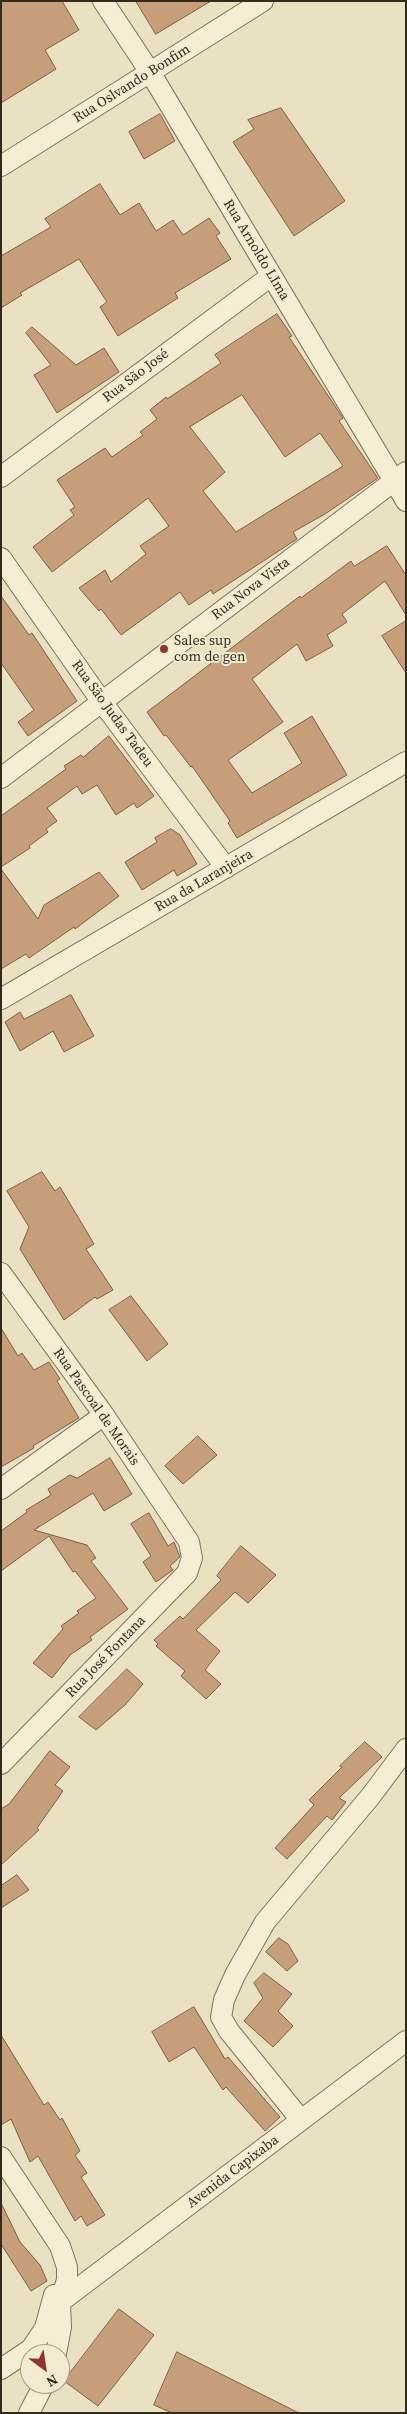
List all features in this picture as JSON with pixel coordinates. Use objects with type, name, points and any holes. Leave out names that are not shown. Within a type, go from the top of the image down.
[{"type":"street","name":"Rua Arnoldo LIma","points":[[103,1],[150,72],[271,276],[399,477],[406,501]]},
{"type":"street","name":"Rua Oslvando Bonfim","points":[[1,166],[263,1]]},
{"type":"street","name":"Rua São José","points":[[1,477],[271,276]]},
{"type":"street","name":"Rua Nova Vista","points":[[1,778],[399,477]]},
{"type":"street","name":"Rua São Judas Tadeu","points":[[1,558],[102,702],[226,868]]},
{"type":"street","name":"Rua da Laranjeira","points":[[1,999],[406,762]]},
{"type":"street","name":"Rua Pascoal de Morais","points":[[1,1273],[104,1415],[189,1542]]},
{"type":"street","points":[[1,1489],[104,1415]]},
{"type":"street","name":"Rua José Fontana","points":[[1,1764],[187,1574],[192,1558],[189,1542]]},
{"type":"street","points":[[301,2120],[229,2031],[221,2017],[224,2000],[235,1975],[265,1922],[370,1797],[406,1749]]},
{"type":"street","name":"Avenida Capixaba","points":[[60,2302],[406,2041]]},
{"type":"street","points":[[1,2157],[60,2246],[67,2267],[66,2280],[60,2302],[61,2327],[58,2344]]},
{"type":"street","points":[[1,2369],[31,2349],[45,2328],[58,2278],[60,2246]]},
{"type":"street","points":[[29,2413],[39,2394]]},
{"type":"building","points":[[1,1],[62,1],[79,30],[45,50],[56,69],[1,103]]},
{"type":"building","points":[[136,1],[211,1],[156,34]]},
{"type":"building","points":[[281,108],[345,201],[294,236],[233,142],[254,129],[248,120]]},
{"type":"building","points":[[160,114],[175,141],[144,159],[129,132]]},
{"type":"building","points":[[100,184],[120,215],[139,203],[156,231],[173,220],[183,235],[209,218],[220,233],[216,236],[231,259],[175,293],[178,298],[118,336],[100,307],[107,302],[79,259],[20,293],[22,295],[1,308],[1,256],[51,227],[45,219]]},
{"type":"building","points":[[277,314],[292,336],[289,337],[343,418],[339,421],[378,478],[325,514],[293,532],[297,539],[213,594],[211,590],[189,605],[180,592],[121,635],[101,609],[99,611],[79,588],[105,570],[111,582],[146,554],[140,546],[169,526],[148,498],[52,572],[33,547],[74,515],[70,510],[75,507],[57,480],[105,448],[112,457],[143,435],[140,432],[157,419],[150,410],[166,397],[167,399],[221,363],[215,355]],"holes":[[[242,395],[285,457],[320,433],[343,466],[236,532],[203,491],[225,472],[190,427]]]},
{"type":"building","points":[[32,327],[76,365],[104,348],[119,372],[57,413],[34,375],[51,365],[26,333]]},
{"type":"building","points":[[387,546],[406,575],[406,615],[385,581],[342,614],[347,622],[327,635],[333,646],[306,661],[297,644],[252,679],[283,722],[228,760],[252,793],[302,763],[284,733],[312,716],[347,775],[237,838],[228,823],[230,821],[192,766],[166,735],[164,736],[147,712],[300,596],[301,598],[351,561],[354,566]]},
{"type":"building","points":[[1,596],[29,635],[32,633],[77,701],[28,736],[18,722],[34,710],[1,663]]},
{"type":"building","points":[[406,621],[406,673],[382,636]]},
{"type":"building","points":[[109,736],[154,796],[137,808],[134,803],[116,815],[97,785],[82,794],[77,786],[47,808],[57,821],[46,829],[48,832],[29,846],[30,848],[1,867],[1,816],[66,769],[64,766],[81,755],[83,757]]},
{"type":"building","points":[[171,829],[180,835],[197,864],[177,876],[174,870],[142,890],[125,862],[157,842],[155,838]]},
{"type":"building","points":[[1,869],[38,919],[44,905],[99,872],[119,896],[75,929],[74,927],[29,958],[26,954],[1,969]]},
{"type":"building","points":[[71,995],[94,1036],[64,1052],[53,1031],[20,1051],[5,1022],[20,1012],[24,1019]]},
{"type":"building","points":[[42,1172],[55,1191],[60,1187],[94,1244],[86,1249],[113,1290],[97,1299],[95,1297],[64,1320],[20,1249],[29,1227],[7,1191]]},
{"type":"building","points":[[131,1296],[168,1344],[147,1361],[109,1310]]},
{"type":"building","points":[[1,1328],[18,1356],[22,1353],[34,1370],[49,1362],[60,1379],[57,1381],[79,1418],[1,1467]]},
{"type":"building","points":[[198,1436],[217,1455],[183,1484],[165,1466]]},
{"type":"building","points":[[110,1458],[132,1494],[104,1511],[93,1493],[34,1530],[87,1545],[96,1558],[91,1561],[128,1609],[90,1637],[92,1640],[70,1655],[52,1678],[33,1663],[63,1629],[61,1626],[79,1613],[77,1611],[96,1598],[75,1571],[73,1572],[49,1536],[1,1571],[1,1531],[27,1512],[26,1510],[51,1495],[48,1489],[70,1475],[77,1478]]},
{"type":"building","points":[[149,1513],[168,1546],[174,1542],[180,1557],[170,1566],[173,1570],[156,1582],[143,1562],[151,1556],[131,1524]]},
{"type":"building","points":[[241,1546],[276,1575],[248,1603],[235,1592],[196,1630],[220,1651],[205,1670],[221,1684],[206,1699],[181,1676],[185,1671],[156,1646],[158,1644],[154,1640],[180,1616],[183,1619],[221,1580],[217,1576]]},
{"type":"building","points":[[127,1669],[143,1684],[125,1705],[96,1730],[79,1717]]},
{"type":"building","points":[[365,1742],[382,1757],[339,1798],[346,1802],[332,1820],[327,1816],[287,1859],[275,1848],[314,1805],[309,1800]]},
{"type":"building","points":[[50,1751],[70,1767],[55,1785],[63,1791],[37,1828],[39,1830],[1,1865],[1,1809],[9,1804]]},
{"type":"building","points":[[17,1875],[29,1890],[1,1908],[1,1886]]},
{"type":"building","points":[[279,1938],[288,1944],[298,1961],[287,1971],[266,1952]]},
{"type":"building","points":[[264,1973],[292,1994],[278,2011],[293,2026],[273,2047],[244,2021],[263,1998],[254,1983]]},
{"type":"building","points":[[194,2007],[225,2059],[228,2057],[280,2117],[265,2131],[226,2087],[223,2090],[194,2047],[169,2062],[152,2032]]},
{"type":"building","points":[[1,2035],[44,2105],[48,2102],[60,2120],[62,2118],[80,2151],[75,2155],[87,2173],[81,2177],[105,2215],[87,2226],[81,2216],[75,2221],[38,2156],[30,2162],[11,2119],[1,2125]]},
{"type":"building","points":[[1,2203],[20,2242],[40,2265],[47,2281],[31,2291],[1,2244]]},
{"type":"building","points":[[119,2309],[154,2335],[98,2406],[70,2385],[70,2373]]},
{"type":"building","points":[[177,2352],[299,2413],[172,2413],[154,2405]]},
{"type":"place","name":"Sales sup com de gen","points":[[164,649]]}]
